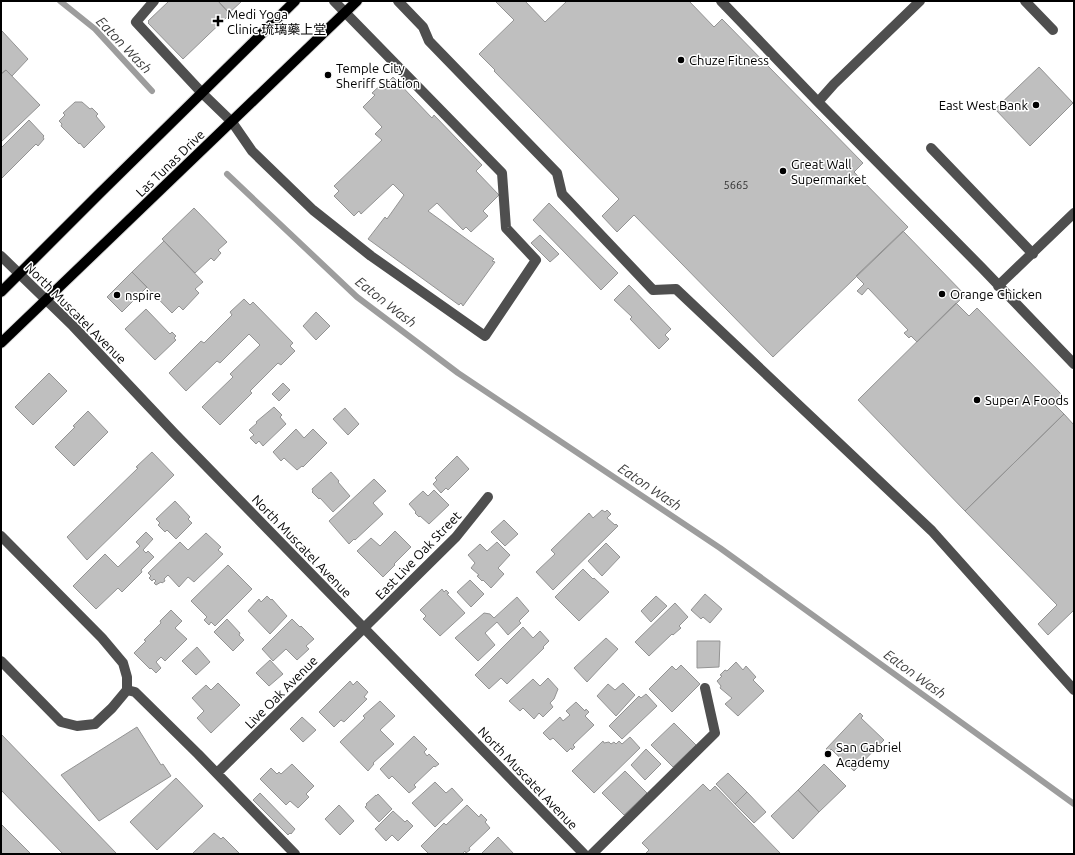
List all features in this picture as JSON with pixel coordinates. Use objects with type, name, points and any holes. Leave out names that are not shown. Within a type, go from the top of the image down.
[{"type":"main road","points":[[1,292],[18,273],[295,1]]},
{"type":"main road","name":"Las Tunas Drive","points":[[1,343],[357,1]]},
{"type":"street","points":[[154,1],[136,22],[202,93],[232,122],[252,151],[313,210],[371,256],[483,336],[486,335],[536,260],[506,228],[502,173],[334,1]]},
{"type":"street","points":[[398,1],[422,27],[429,41],[557,173],[562,194],[653,290],[676,289],[932,531],[1074,690]]},
{"type":"street","points":[[722,1],[818,102],[1074,364]]},
{"type":"street","points":[[818,102],[834,84],[920,1]]},
{"type":"street","points":[[1025,1],[1053,30]]},
{"type":"street","points":[[931,148],[1033,254]]},
{"type":"street","points":[[998,286],[1074,213]]},
{"type":"street","name":"North Muscatel Avenue","points":[[1,256],[46,299],[185,445],[584,854]]},
{"type":"street","name":"East Live Oak Street","points":[[364,628],[456,537],[488,497]]},
{"type":"street","points":[[1,536],[102,638],[123,663],[127,677],[127,690],[112,708],[95,724],[77,726],[61,722],[1,661]]},
{"type":"street","name":"Live Oak Avenue","points":[[217,773],[364,628]]},
{"type":"street","points":[[592,854],[714,733],[705,688]]},
{"type":"street","points":[[127,690],[135,692],[217,773],[295,854]]},
{"type":"building","points":[[169,1],[218,1],[230,14],[183,59],[148,23],[148,21]]},
{"type":"building","points":[[218,1],[242,1],[229,13]]},
{"type":"building","points":[[495,1],[525,1],[545,22],[567,1],[689,1],[714,27],[722,19],[863,163],[854,172],[908,227],[773,357],[634,215],[617,232],[602,216],[619,199],[479,54],[514,20]]},
{"type":"building","points":[[2,31],[28,59],[12,76],[6,70],[1,74]]},
{"type":"building","points":[[1039,67],[1073,103],[1030,146],[995,109]]},
{"type":"building","points":[[6,70],[40,105],[1,142],[1,74]]},
{"type":"building","points":[[393,77],[432,118],[434,115],[482,165],[476,171],[499,195],[483,211],[488,216],[471,232],[466,227],[463,230],[437,203],[428,211],[494,259],[492,261],[495,262],[463,306],[461,303],[459,305],[368,239],[385,217],[387,219],[404,195],[393,184],[361,214],[359,211],[354,216],[334,196],[339,191],[334,186],[382,140],[375,134],[382,127],[363,107],[375,95],[372,93],[387,79],[389,81]]},
{"type":"building","points":[[75,102],[82,102],[90,109],[92,108],[98,114],[96,116],[105,127],[84,148],[61,126],[62,124],[59,121],[65,115],[63,113]]},
{"type":"building","points":[[29,120],[44,136],[44,139],[38,146],[36,144],[1,179],[1,148]]},
{"type":"building","points":[[549,203],[618,273],[601,290],[533,220]]},
{"type":"building","points":[[194,208],[227,242],[218,250],[221,253],[214,261],[211,258],[195,273],[162,239]]},
{"type":"building","points":[[903,231],[965,295],[917,342],[911,336],[909,338],[904,333],[908,330],[868,288],[862,295],[857,291],[864,284],[856,276]]},
{"type":"building","points":[[540,235],[559,254],[550,262],[531,243]]},
{"type":"building","points":[[164,241],[203,282],[195,289],[199,293],[183,310],[179,306],[172,313],[132,272]]},
{"type":"building","points":[[132,272],[147,287],[122,312],[107,297]]},
{"type":"building","points":[[629,285],[671,329],[665,335],[669,339],[659,349],[630,319],[632,317],[614,300]]},
{"type":"building","points":[[244,299],[250,305],[253,302],[293,343],[290,346],[295,351],[281,365],[278,363],[250,391],[252,393],[220,425],[202,407],[233,377],[230,374],[260,345],[249,334],[220,363],[217,361],[186,391],[169,373],[201,341],[204,343],[232,315],[230,312]]},
{"type":"building","points":[[956,303],[969,316],[977,308],[1062,395],[1053,403],[1064,414],[965,511],[858,400]]},
{"type":"building","points":[[146,309],[170,334],[172,332],[176,336],[174,338],[176,340],[155,360],[125,329]]},
{"type":"building","points":[[316,312],[330,326],[316,340],[303,326]]},
{"type":"building","points":[[49,373],[67,391],[33,425],[15,407]]},
{"type":"building","points":[[283,383],[290,390],[279,401],[272,394]]},
{"type":"building","points":[[274,407],[282,415],[280,417],[286,424],[263,446],[259,441],[256,444],[250,438],[254,435],[249,430]]},
{"type":"building","points":[[345,408],[359,424],[348,435],[333,419]]},
{"type":"building","points":[[88,411],[108,432],[74,466],[55,447],[75,427],[73,426]]},
{"type":"building","points":[[1064,414],[1074,425],[1074,610],[1048,635],[1038,624],[1057,605],[965,511]]},
{"type":"building","points":[[296,429],[304,438],[313,429],[327,443],[303,467],[302,466],[297,470],[284,458],[281,461],[273,452]]},
{"type":"building","points":[[152,452],[174,475],[87,560],[67,537],[138,468],[136,467]]},
{"type":"building","points":[[457,456],[469,469],[448,490],[446,488],[441,493],[433,484],[437,480],[435,478]]},
{"type":"building","points":[[331,472],[350,496],[333,512],[312,492],[312,489]]},
{"type":"building","points":[[374,479],[386,491],[373,503],[383,514],[349,544],[329,521]]},
{"type":"building","points":[[434,490],[449,505],[429,524],[415,513],[416,512],[409,504],[423,491],[428,496]]},
{"type":"building","points":[[175,501],[190,517],[188,519],[192,523],[176,539],[167,530],[165,532],[158,525],[160,523],[156,519]]},
{"type":"building","points":[[602,510],[605,512],[607,510],[611,514],[607,518],[618,526],[553,590],[536,572],[555,554],[551,550],[589,513],[593,518]]},
{"type":"building","points":[[504,520],[518,534],[505,546],[491,532]]},
{"type":"building","points":[[395,531],[411,547],[383,577],[357,551],[371,538],[380,546]]},
{"type":"building","points":[[146,532],[153,539],[143,550],[146,553],[148,551],[154,557],[141,570],[142,572],[122,592],[118,588],[96,609],[73,586],[105,554],[118,567],[140,546],[136,542]]},
{"type":"building","points":[[206,533],[221,547],[218,550],[223,554],[194,582],[188,577],[179,587],[168,575],[164,579],[165,581],[156,585],[154,583],[156,581],[154,579],[152,581],[149,578],[151,576],[148,573],[180,542],[188,550]]},
{"type":"building","points":[[497,542],[510,555],[498,568],[504,574],[491,588],[477,576],[479,575],[471,568],[475,563],[468,555],[480,544],[487,551]]},
{"type":"building","points":[[606,543],[620,557],[602,576],[588,561]]},
{"type":"building","points":[[228,565],[252,589],[215,626],[211,622],[209,625],[204,620],[207,617],[191,601]]},
{"type":"building","points":[[583,569],[609,592],[579,621],[555,597]]},
{"type":"building","points":[[470,580],[484,594],[471,607],[457,592]]},
{"type":"building","points":[[442,589],[444,592],[446,590],[449,593],[447,594],[465,613],[440,636],[423,619],[426,616],[420,610]]},
{"type":"building","points":[[705,594],[722,609],[710,623],[703,617],[701,619],[691,610]]},
{"type":"building","points":[[267,596],[271,600],[272,599],[287,616],[270,634],[248,611],[259,599],[261,602]]},
{"type":"building","points":[[656,596],[667,606],[651,622],[641,611]]},
{"type":"building","points":[[517,597],[529,611],[519,621],[521,623],[508,635],[497,622],[485,633],[495,645],[478,661],[455,638],[484,613],[490,614],[494,618]]},
{"type":"building","points":[[675,603],[688,617],[679,626],[681,628],[673,635],[672,634],[649,656],[635,642]]},
{"type":"building","points":[[171,610],[182,621],[175,628],[187,639],[165,661],[161,657],[156,662],[161,668],[156,673],[134,653],[146,641],[144,640],[161,623],[160,621]]},
{"type":"building","points":[[227,619],[240,633],[239,635],[244,640],[233,651],[214,632]]},
{"type":"building","points":[[292,619],[314,639],[306,646],[309,649],[297,660],[286,649],[273,661],[262,649]]},
{"type":"building","points":[[523,627],[533,638],[540,631],[549,641],[543,647],[544,648],[507,684],[501,678],[489,689],[475,675]]},
{"type":"building","points":[[606,638],[618,649],[587,682],[574,668]]},
{"type":"building","points":[[697,641],[720,641],[719,667],[697,668]]},
{"type":"building","points":[[197,647],[210,662],[196,675],[182,661]]},
{"type":"building","points":[[270,660],[283,674],[269,686],[256,673]]},
{"type":"building","points":[[736,662],[743,670],[746,666],[756,677],[753,680],[764,691],[738,716],[725,704],[732,698],[720,688],[721,686],[717,681],[725,670],[727,671]]},
{"type":"building","points":[[681,665],[700,684],[672,712],[649,689],[672,666],[676,670]]},
{"type":"building","points":[[548,678],[558,689],[554,699],[550,703],[553,707],[543,717],[539,713],[534,719],[523,708],[520,711],[509,701],[533,679],[540,686]]},
{"type":"building","points":[[350,681],[353,685],[357,681],[368,692],[364,697],[367,699],[344,722],[341,720],[334,727],[319,712]]},
{"type":"building","points":[[218,683],[240,705],[211,733],[197,718],[204,711],[192,698],[206,685],[211,690]]},
{"type":"building","points":[[623,683],[635,695],[616,716],[597,696],[608,684],[615,690]]},
{"type":"building","points":[[646,694],[657,706],[622,739],[609,726],[639,696],[641,698]]},
{"type":"building","points":[[380,701],[395,716],[380,730],[394,744],[373,763],[374,764],[368,771],[340,742],[365,718],[363,716]]},
{"type":"building","points":[[576,702],[585,711],[586,709],[589,712],[585,716],[594,725],[573,745],[575,747],[572,750],[571,748],[567,752],[553,738],[550,740],[543,733],[560,717],[563,721],[570,715],[566,711]]},
{"type":"building","points":[[860,713],[863,716],[861,718],[884,740],[854,771],[831,749],[829,752],[826,749]]},
{"type":"building","points":[[302,717],[316,730],[303,742],[290,729]]},
{"type":"building","points":[[674,723],[696,745],[673,767],[651,745]]},
{"type":"building","points":[[137,727],[161,765],[163,764],[171,776],[99,821],[61,775]]},
{"type":"building","points":[[1,734],[117,854],[63,854],[1,790]]},
{"type":"building","points":[[414,736],[427,749],[424,752],[427,756],[429,754],[439,764],[435,767],[434,766],[414,785],[416,787],[409,793],[392,776],[389,779],[380,769]]},
{"type":"building","points":[[630,737],[640,748],[594,793],[572,771],[603,741],[604,743],[609,742],[611,744],[614,742],[616,744],[619,741],[622,744]]},
{"type":"building","points":[[646,749],[661,764],[645,780],[631,765]]},
{"type":"building","points":[[292,764],[314,786],[306,794],[309,797],[298,808],[290,801],[286,805],[260,779],[271,768],[277,774],[279,772],[281,774]]},
{"type":"building","points":[[824,764],[846,786],[819,812],[798,790]]},
{"type":"building","points":[[625,771],[647,793],[624,815],[602,793]]},
{"type":"building","points":[[728,773],[747,792],[735,804],[716,784]]},
{"type":"building","points":[[176,778],[203,806],[157,850],[130,822]]},
{"type":"building","points":[[435,782],[446,793],[452,788],[463,800],[435,827],[412,803]]},
{"type":"building","points":[[703,784],[710,791],[715,786],[781,854],[647,854],[646,853],[649,850],[642,843]]},
{"type":"building","points":[[798,790],[819,812],[793,839],[771,816]]},
{"type":"building","points":[[747,792],[766,812],[754,823],[735,804]]},
{"type":"building","points":[[260,793],[295,829],[291,834],[290,833],[288,835],[253,800]]},
{"type":"building","points":[[378,794],[392,809],[379,822],[365,807],[367,805],[366,804]]},
{"type":"building","points":[[339,805],[354,821],[340,835],[325,819]]},
{"type":"building","points":[[467,805],[479,817],[481,814],[487,820],[485,822],[490,828],[469,848],[470,850],[466,853],[465,851],[462,854],[429,854],[421,846],[444,823],[446,825]]},
{"type":"building","points":[[393,811],[405,822],[407,820],[413,826],[398,841],[392,835],[386,841],[375,829]]},
{"type":"building","points":[[1,824],[31,854],[1,854]]},
{"type":"building","points":[[214,833],[221,839],[223,837],[240,854],[192,854]]},
{"type":"building","points":[[498,837],[514,854],[481,854]]},
{"type":"waterway","name":"Eaton Wash","points":[[60,1],[95,29],[152,91]]},
{"type":"waterway","name":"Eaton Wash","points":[[227,174],[357,297],[458,373],[720,548],[1074,804]]},
{"type":"place","name":"Medi Yoga Clinic 琉璃藥上堂","points":[[218,21]]},
{"type":"place","name":"Chuze Fitness","points":[[681,60]]},
{"type":"place","name":"Temple City Sheriff Station","points":[[328,75]]},
{"type":"place","name":"East West Bank","points":[[1036,105]]},
{"type":"place","name":"Great Wall Supermarket","points":[[783,171]]},
{"type":"place","name":"Orange Chicken","points":[[942,294]]},
{"type":"place","name":"nspire","points":[[117,295]]},
{"type":"place","name":"Super A Foods","points":[[977,400]]},
{"type":"place","name":"San Gabriel Academy","points":[[828,754]]}]
